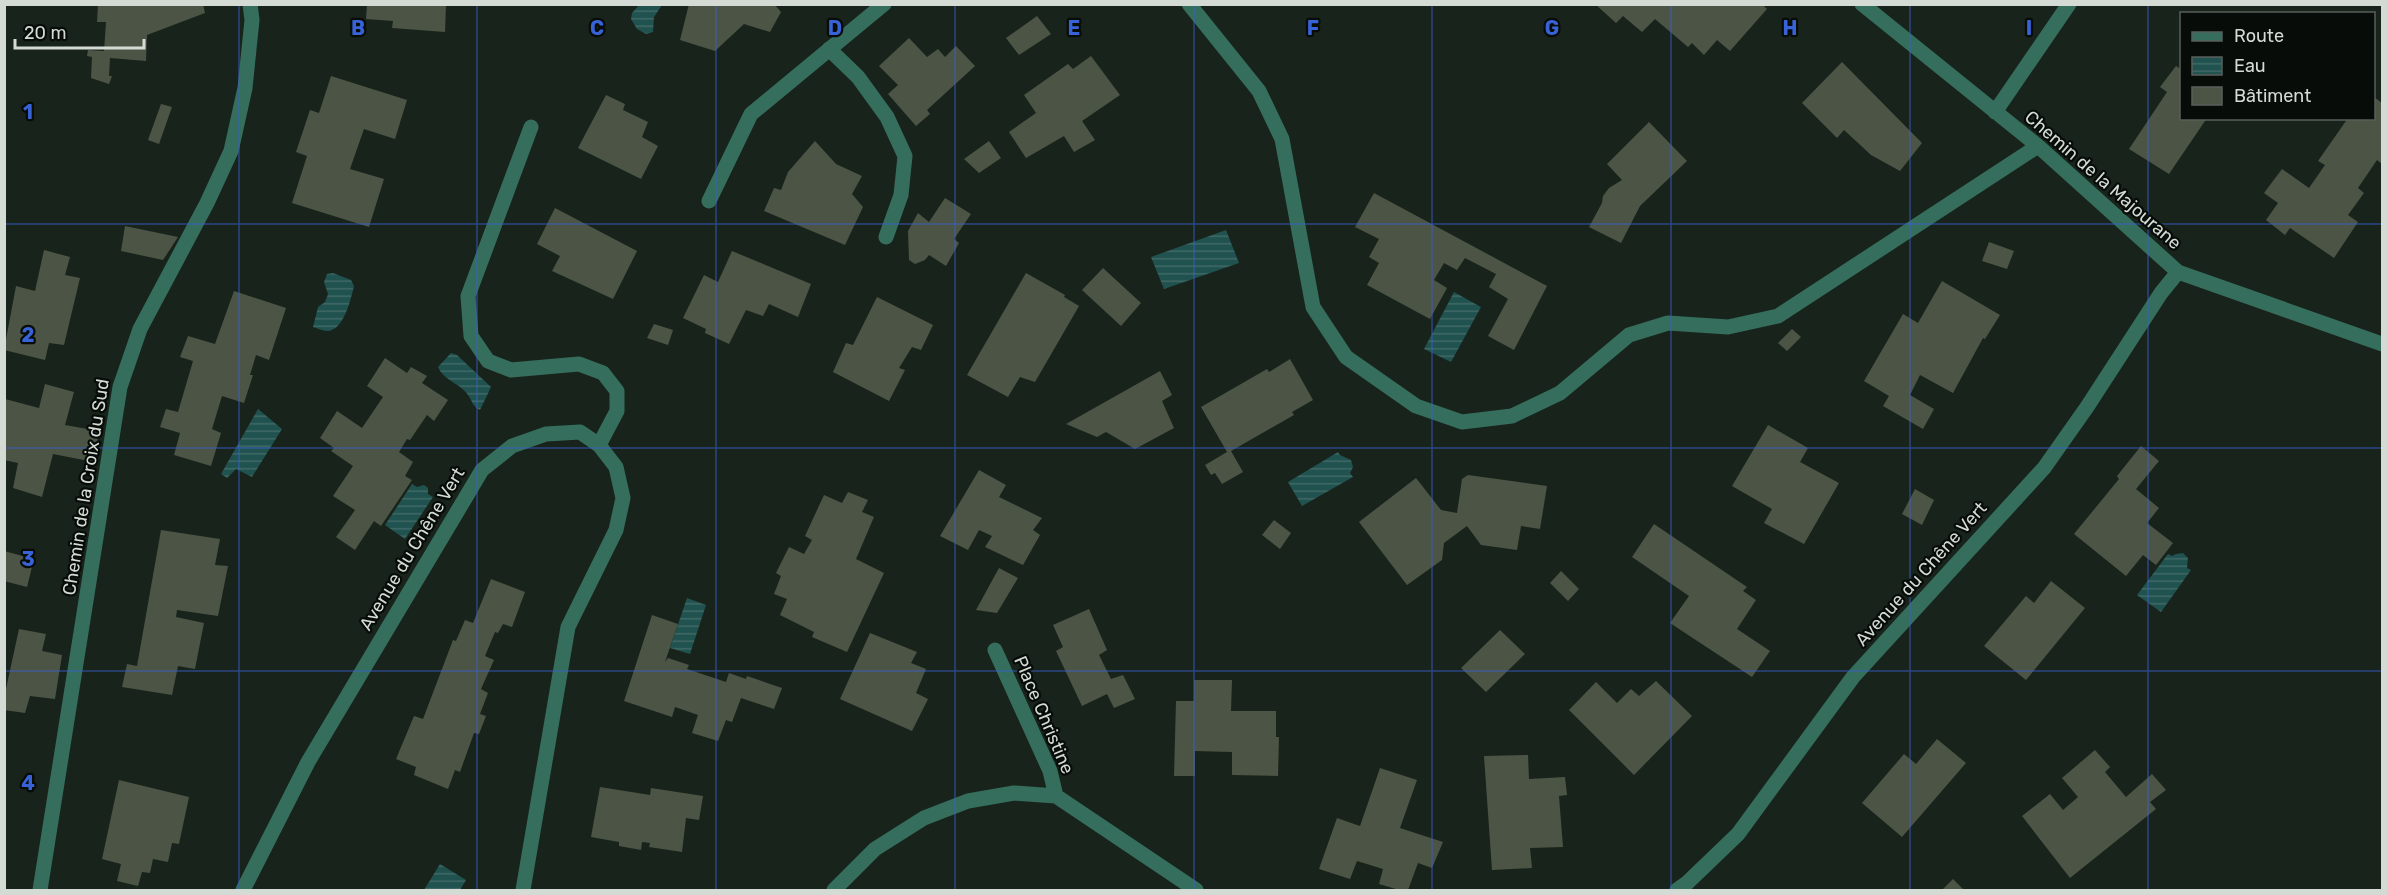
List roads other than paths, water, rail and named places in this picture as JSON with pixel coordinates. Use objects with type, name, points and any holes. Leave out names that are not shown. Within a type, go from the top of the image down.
[{"type":"street","name":"Chemin de la Croix du Sud","points":[[40,891],[120,387],[140,329],[207,203],[231,151],[245,88],[252,20],[250,4]]},
{"type":"street","points":[[709,201],[751,114],[884,4]]},
{"type":"street","points":[[1189,4],[1259,91],[1282,139],[1313,307],[1346,357],[1416,406],[1462,423],[1512,416],[1560,393],[1629,335],[1668,323],[1728,327],[1778,316],[2037,146]]},
{"type":"street","name":"Chemin de la Majourane","points":[[1862,4],[2037,146],[2178,272],[2382,344]]},
{"type":"street","points":[[1995,112],[2069,4]]},
{"type":"street","points":[[829,49],[858,77],[887,117],[905,156],[901,195],[886,237]]},
{"type":"street","points":[[531,127],[468,296],[471,336],[488,361],[511,370],[579,364],[603,374],[617,391],[617,411],[599,445]]},
{"type":"street","name":"Avenue du Chêne Vert","points":[[1677,891],[1738,834],[1853,677],[2044,468],[2087,407],[2161,293],[2178,272]]},
{"type":"street","name":"Avenue du Chêne Vert","points":[[243,891],[308,762],[482,470],[512,446],[546,434],[580,432],[599,445],[616,467],[623,498],[616,530],[568,627],[523,891]]},
{"type":"street","name":"Place Christine","points":[[995,650],[1050,771],[1056,796]]},
{"type":"street","points":[[834,891],[875,849],[924,818],[968,801],[1014,793],[1056,796],[1196,891]]},
{"type":"water","points":[[639,5],[662,5],[654,17],[653,32],[646,34],[637,29],[631,19],[632,13]]},
{"type":"water","points":[[1226,230],[1239,263],[1164,289],[1151,257]]},
{"type":"water","points":[[333,273],[351,280],[354,286],[349,306],[342,320],[333,330],[325,331],[313,327],[318,307],[325,302],[328,294],[324,282],[327,274]]},
{"type":"water","points":[[1454,292],[1481,307],[1451,362],[1424,349]]},
{"type":"water","points":[[451,353],[457,355],[491,387],[480,410],[465,391],[444,376],[438,367]]},
{"type":"water","points":[[258,409],[282,429],[252,477],[236,469],[227,478],[221,474]]},
{"type":"water","points":[[1338,452],[1351,460],[1353,467],[1350,473],[1353,477],[1302,506],[1288,482]]},
{"type":"water","points":[[412,484],[417,487],[424,485],[428,488],[428,494],[433,497],[405,539],[385,525]]},
{"type":"water","points":[[2183,553],[2188,558],[2187,568],[2191,570],[2161,612],[2137,595],[2168,554],[2172,556]]},
{"type":"water","points":[[687,598],[706,605],[690,654],[670,648]]},
{"type":"water","points":[[440,864],[466,880],[460,890],[424,890]]}]
